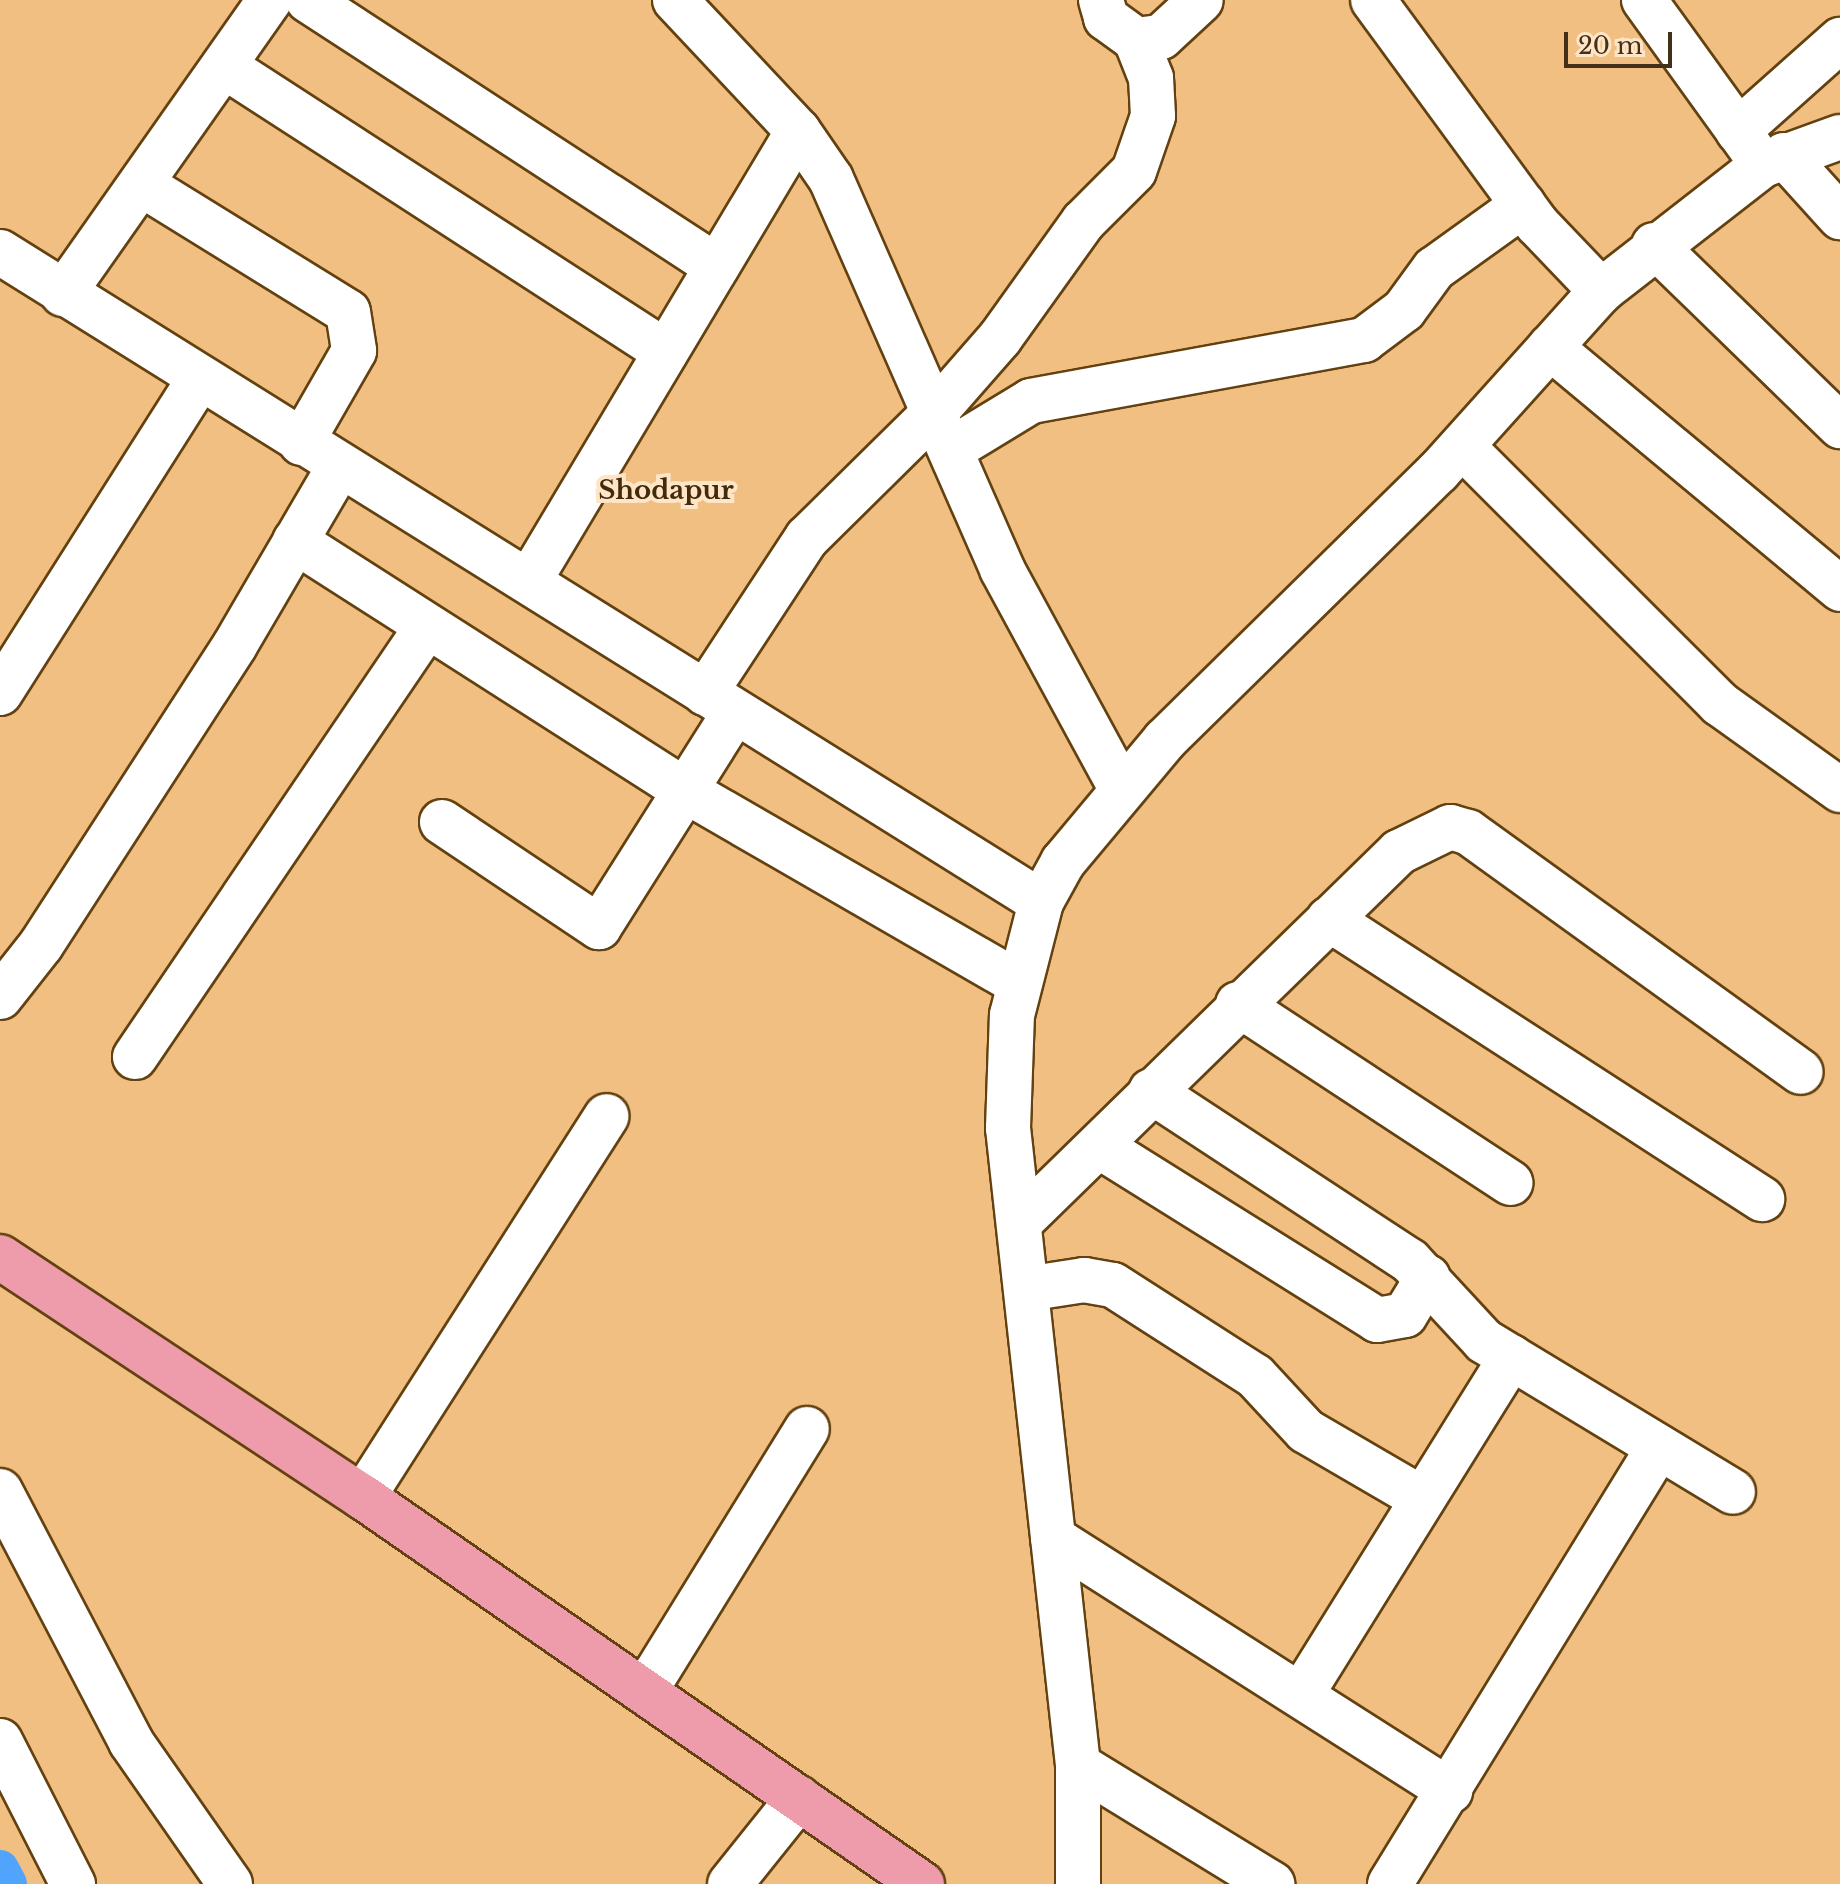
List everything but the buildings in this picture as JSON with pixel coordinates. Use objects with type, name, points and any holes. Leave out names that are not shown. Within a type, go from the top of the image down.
[{"type":"main road","points":[[0,1257],[363,1497],[922,1884]]},
{"type":"street","points":[[63,294],[270,0]]},
{"type":"street","points":[[308,0],[717,267]]},
{"type":"street","points":[[675,0],[798,131],[837,190],[1002,569],[1122,790]]},
{"type":"street","points":[[944,430],[1000,338],[1083,222],[1134,171],[1153,116],[1151,78],[1136,40],[1106,18],[1101,0]]},
{"type":"street","points":[[1136,40],[1161,37],[1201,0]]},
{"type":"street","points":[[1373,0],[1523,205],[1601,291]]},
{"type":"street","points":[[1644,0],[1738,131],[1840,217]]},
{"type":"street","points":[[1738,131],[1840,40]]},
{"type":"street","points":[[224,66],[666,352]]},
{"type":"street","points":[[529,581],[798,131]]},
{"type":"street","points":[[1078,1884],[1078,1765],[1008,1128],[1017,982],[1041,902],[1122,790],[1462,446],[1601,291],[1654,245],[1774,160],[1840,137]]},
{"type":"street","points":[[141,184],[348,312],[354,351],[301,443]]},
{"type":"street","points":[[442,822],[599,927],[686,791],[720,702],[807,538],[944,430],[1031,401],[1364,340],[1404,310],[1434,269],[1523,205]]},
{"type":"street","points":[[1654,245],[1840,426]]},
{"type":"street","points":[[0,252],[199,380],[529,581],[1041,902]]},
{"type":"street","points":[[1550,347],[1840,589]]},
{"type":"street","points":[[0,693],[199,380]]},
{"type":"street","points":[[1462,446],[1720,704],[1840,790]]},
{"type":"street","points":[[0,997],[41,945],[339,467]]},
{"type":"street","points":[[295,541],[426,628],[686,791],[1017,982]]},
{"type":"street","points":[[135,1057],[426,628]]},
{"type":"street","points":[[1020,1222],[1238,1004],[1329,919],[1415,840],[1450,827],[1468,832],[1801,1072]]},
{"type":"street","points":[[1329,919],[1762,1199]]},
{"type":"street","points":[[1238,1004],[1511,1183]]},
{"type":"street","points":[[1151,1091],[1428,1277],[1460,1321],[1511,1357],[1733,1492]]},
{"type":"street","points":[[363,1497],[607,1116]]},
{"type":"street","points":[[1099,1146],[1377,1320],[1405,1315],[1428,1277]]},
{"type":"street","points":[[1026,1289],[1084,1280],[1113,1285],[1255,1376],[1306,1431],[1423,1499]]},
{"type":"street","points":[[1301,1695],[1511,1357]]},
{"type":"street","points":[[645,1691],[807,1429]]},
{"type":"street","points":[[1390,1884],[1659,1447]]},
{"type":"street","points":[[0,1491],[131,1742],[230,1884]]},
{"type":"street","points":[[1053,1538],[1450,1791]]},
{"type":"street","points":[[0,1741],[73,1884]]},
{"type":"street","points":[[1078,1765],[1272,1884]]},
{"type":"street","points":[[730,1884],[799,1798]]},
{"type":"waterway","points":[[0,1869],[8,1884]]},
{"type":"district","name":"Shodapur","points":[[666,491]]}]
